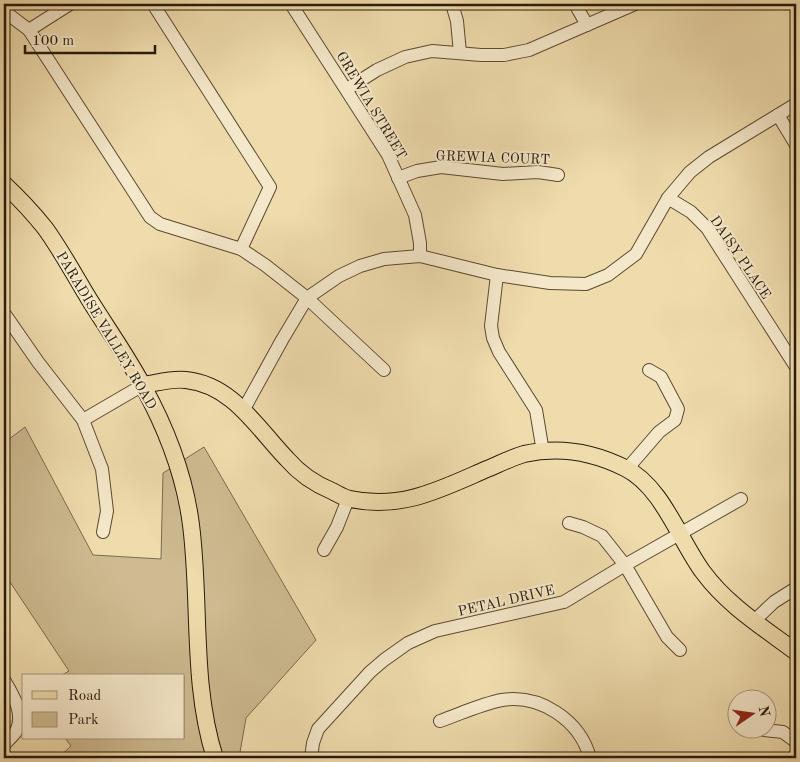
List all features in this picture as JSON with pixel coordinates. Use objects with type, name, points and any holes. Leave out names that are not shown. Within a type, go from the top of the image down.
[{"type":"main road","name":"PARADISE VALLEY ROAD","points":[[4,184],[45,229],[143,385],[159,418],[175,459],[186,497],[191,524],[196,579],[197,645],[204,706],[215,758]]},
{"type":"main road","points":[[143,385],[174,379],[207,384],[244,409],[302,474],[323,487],[348,498],[368,502],[392,502],[416,498],[438,491],[524,454],[563,450],[584,453],[607,460],[627,469],[656,497],[703,572],[724,597],[796,652]]},
{"type":"street","points":[[28,30],[70,4]]},
{"type":"street","points":[[153,4],[270,186],[240,249]]},
{"type":"street","name":"GREWIA STREET","points":[[292,4],[388,156],[415,214],[419,234],[420,256]]},
{"type":"street","points":[[452,4],[457,21],[460,53]]},
{"type":"street","points":[[575,4],[587,25]]},
{"type":"street","points":[[347,89],[377,70],[405,57],[432,51],[481,55],[529,50],[635,4]]},
{"type":"street","points":[[4,11],[28,30],[150,217],[160,224],[240,249],[266,265],[307,298],[384,370]]},
{"type":"street","points":[[244,409],[307,298],[339,276],[360,266],[384,259],[420,256],[497,275],[550,284],[586,284],[608,275],[636,254],[668,198],[690,172],[709,157],[796,104]]},
{"type":"street","points":[[778,116],[796,145]]},
{"type":"street","name":"GREWIA COURT","points":[[398,178],[417,171],[441,167],[503,174],[538,172],[558,174]]},
{"type":"street","name":"DAISY PLACE","points":[[668,198],[692,212],[707,228],[796,367]]},
{"type":"street","points":[[497,275],[491,326],[493,338],[499,352],[536,410],[543,452]]},
{"type":"street","points":[[4,313],[38,362],[83,420],[102,470],[107,511],[103,532]]},
{"type":"street","points":[[627,469],[659,432],[675,420],[678,409],[661,377],[649,370]]},
{"type":"street","points":[[83,420],[143,385]]},
{"type":"street","points":[[324,550],[337,527],[348,498]]},
{"type":"street","name":"PETAL DRIVE","points":[[311,758],[313,743],[318,729],[377,666],[408,643],[435,631],[564,602],[624,565],[741,499]]},
{"type":"street","points":[[569,523],[602,536],[624,565],[668,637],[680,650]]},
{"type":"street","points":[[754,621],[774,602],[796,588]]},
{"type":"street","points":[[4,680],[17,702],[19,714],[15,732],[4,745]]},
{"type":"street","points":[[440,721],[500,700],[531,702],[550,709],[567,721],[580,736],[590,758]]},
{"type":"street","points":[[778,731],[783,732],[796,742]]},
{"type":"green space","points":[[25,427],[93,555],[161,559],[163,473],[204,447],[316,640],[246,718],[239,758],[58,758],[71,746],[66,740],[185,740],[185,674],[64,674],[69,671],[4,573],[4,443]]}]
